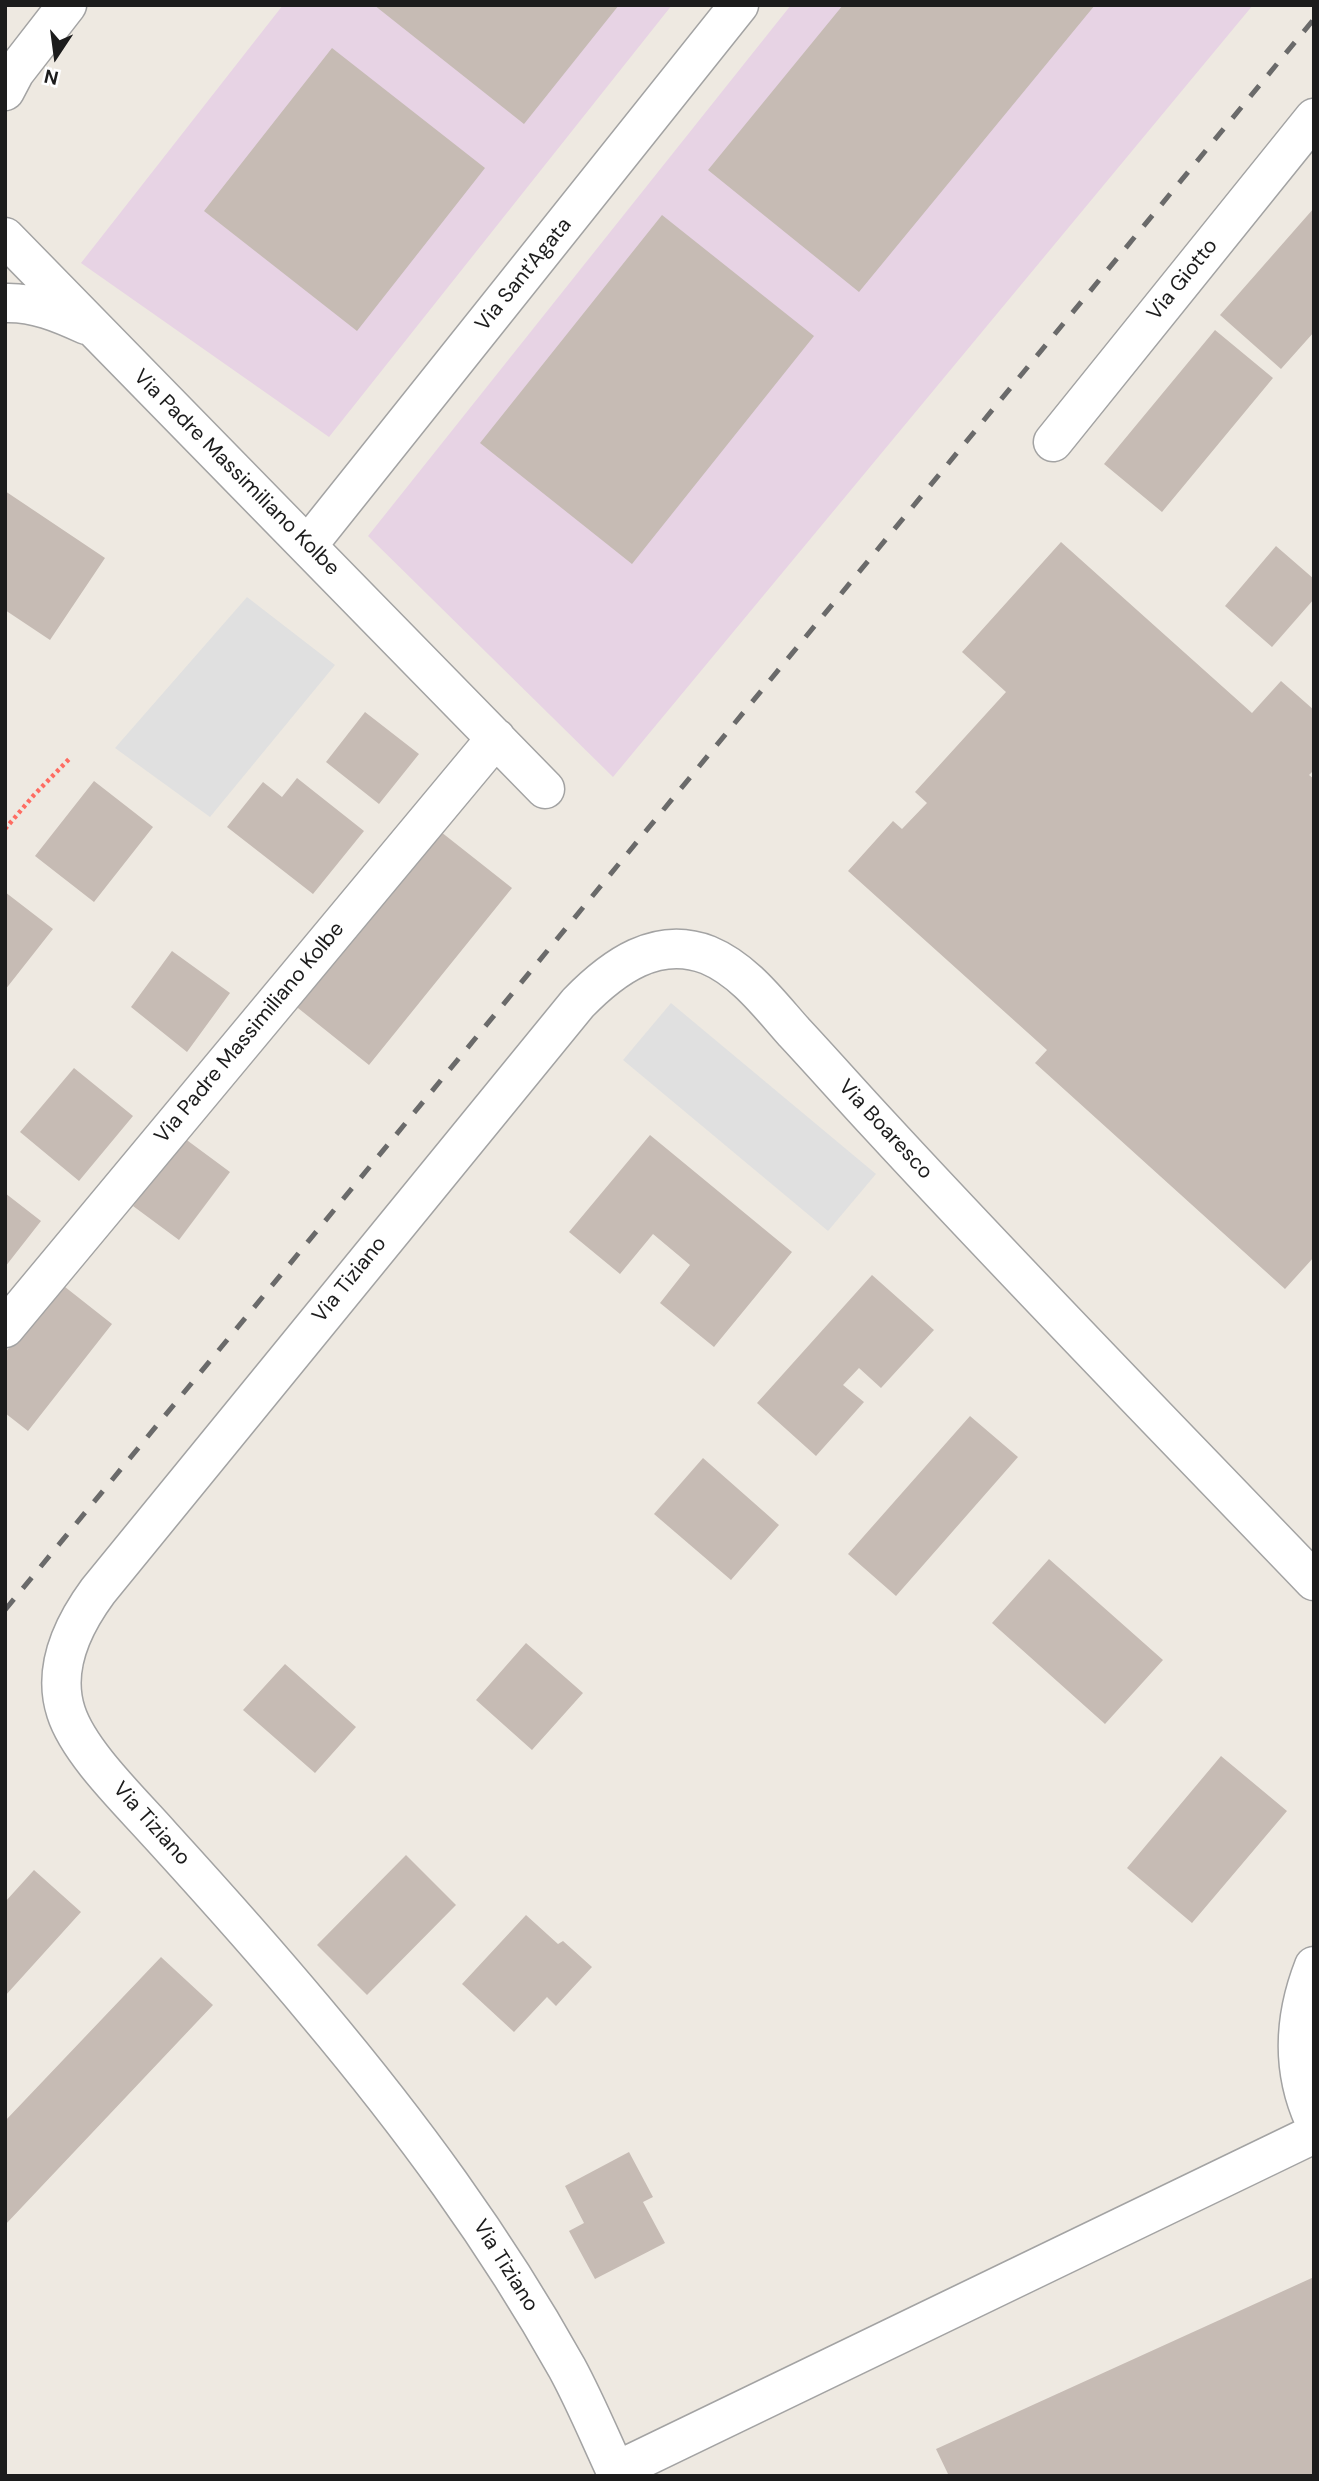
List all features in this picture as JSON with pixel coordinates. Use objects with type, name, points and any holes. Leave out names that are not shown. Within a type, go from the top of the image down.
[{"type":"street","points":[[9,81],[66,5]]},
{"type":"street","name":"Via Sant'Agata","points":[[308,545],[739,5]]},
{"type":"street","name":"Via Giotto","points":[[1053,442],[1314,118]]},
{"type":"street","name":"Via Padre Massimiliano Kolbe","points":[[5,237],[545,789]]},
{"type":"street","name":"Via Padre Massimiliano Kolbe","points":[[5,303],[16,302],[56,311],[94,329]]},
{"type":"street","name":"Via Padre Massimiliano Kolbe","points":[[5,1328],[496,738]]},
{"type":"street","name":"Via Boaresco","points":[[435,1176],[579,1003],[612,972],[646,953],[670,948],[694,950],[717,959],[755,989],[881,1127],[1314,1581]]},
{"type":"street","name":"Via Tiziano","points":[[435,1176],[89,1603],[73,1632],[64,1657],[63,1697],[71,1723],[101,1766],[314,2009],[388,2099],[443,2172],[554,2345],[592,2416],[617,2473]]},
{"type":"street","points":[[1314,1966],[1301,2010],[1297,2040],[1301,2082],[1314,2120]]},
{"type":"street","points":[[617,2473],[1314,2134]]},
{"type":"path","points":[[5,829],[71,757]]},
{"type":"shaded area","points":[[283,5],[672,5],[329,437],[81,263]]},
{"type":"shaded area","points":[[791,5],[1253,5],[613,777],[368,536]]},
{"type":"shaded area","points":[[247,597],[335,665],[210,817],[115,748]]},
{"type":"shaded area","points":[[671,1003],[876,1174],[828,1231],[623,1060]]},
{"type":"building","points":[[374,5],[619,5],[524,124]]},
{"type":"building","points":[[843,5],[1095,5],[859,292],[708,170]]},
{"type":"building","points":[[332,48],[485,168],[357,331],[204,211]]},
{"type":"building","points":[[1314,208],[1314,332],[1281,369],[1220,315]]},
{"type":"building","points":[[662,215],[814,336],[632,564],[480,443]]},
{"type":"building","points":[[1215,330],[1273,378],[1162,512],[1104,464]]},
{"type":"building","points":[[5,491],[105,558],[50,640],[5,610]]},
{"type":"building","points":[[1061,542],[1252,713],[1281,681],[1314,710],[1314,770],[1309,775],[1314,779],[1314,1257],[1285,1289],[1035,1063],[1047,1050],[848,871],[893,821],[902,829],[927,803],[915,792],[1006,692],[962,652]]},
{"type":"building","points":[[1276,546],[1314,579],[1314,599],[1272,647],[1225,606]]},
{"type":"building","points":[[365,712],[419,754],[379,804],[326,762]]},
{"type":"building","points":[[297,778],[364,831],[313,894],[227,827],[263,782],[282,797]]},
{"type":"building","points":[[94,781],[153,827],[94,902],[35,856]]},
{"type":"building","points":[[436,828],[512,888],[369,1065],[293,1004]]},
{"type":"building","points":[[5,892],[53,929],[5,990]]},
{"type":"building","points":[[172,951],[230,993],[187,1052],[131,1007]]},
{"type":"building","points":[[74,1068],[133,1116],[79,1181],[20,1132]]},
{"type":"building","points":[[650,1135],[792,1252],[714,1347],[660,1303],[690,1265],[653,1234],[620,1274],[569,1232]]},
{"type":"building","points":[[184,1138],[230,1172],[179,1240],[133,1206]]},
{"type":"building","points":[[5,1193],[41,1221],[5,1267]]},
{"type":"building","points":[[872,1275],[934,1330],[881,1388],[859,1368],[843,1385],[864,1402],[816,1456],[757,1403]]},
{"type":"building","points":[[60,1283],[112,1324],[28,1431],[5,1413],[5,1353]]},
{"type":"building","points":[[970,1416],[1018,1457],[896,1596],[848,1554]]},
{"type":"building","points":[[703,1458],[779,1525],[731,1580],[654,1514]]},
{"type":"building","points":[[1049,1559],[1163,1660],[1105,1724],[992,1623]]},
{"type":"building","points":[[526,1643],[583,1693],[532,1750],[476,1700]]},
{"type":"building","points":[[285,1664],[356,1727],[315,1773],[243,1710]]},
{"type":"building","points":[[1221,1756],[1287,1811],[1192,1923],[1127,1868]]},
{"type":"building","points":[[406,1855],[456,1905],[367,1995],[317,1945]]},
{"type":"building","points":[[34,1870],[81,1912],[5,1996],[5,1902]]},
{"type":"building","points":[[526,1915],[558,1944],[563,1941],[592,1967],[556,2006],[547,1997],[514,2032],[462,1984]]},
{"type":"building","points":[[161,1957],[213,2005],[5,2225],[5,2121]]},
{"type":"building","points":[[629,2152],[653,2197],[643,2202],[665,2243],[595,2279],[569,2231],[584,2223],[565,2186]]},
{"type":"building","points":[[1314,2277],[1314,2476],[949,2476],[936,2449]]},
{"type":"railway","points":[[5,1610],[1314,19]]}]
